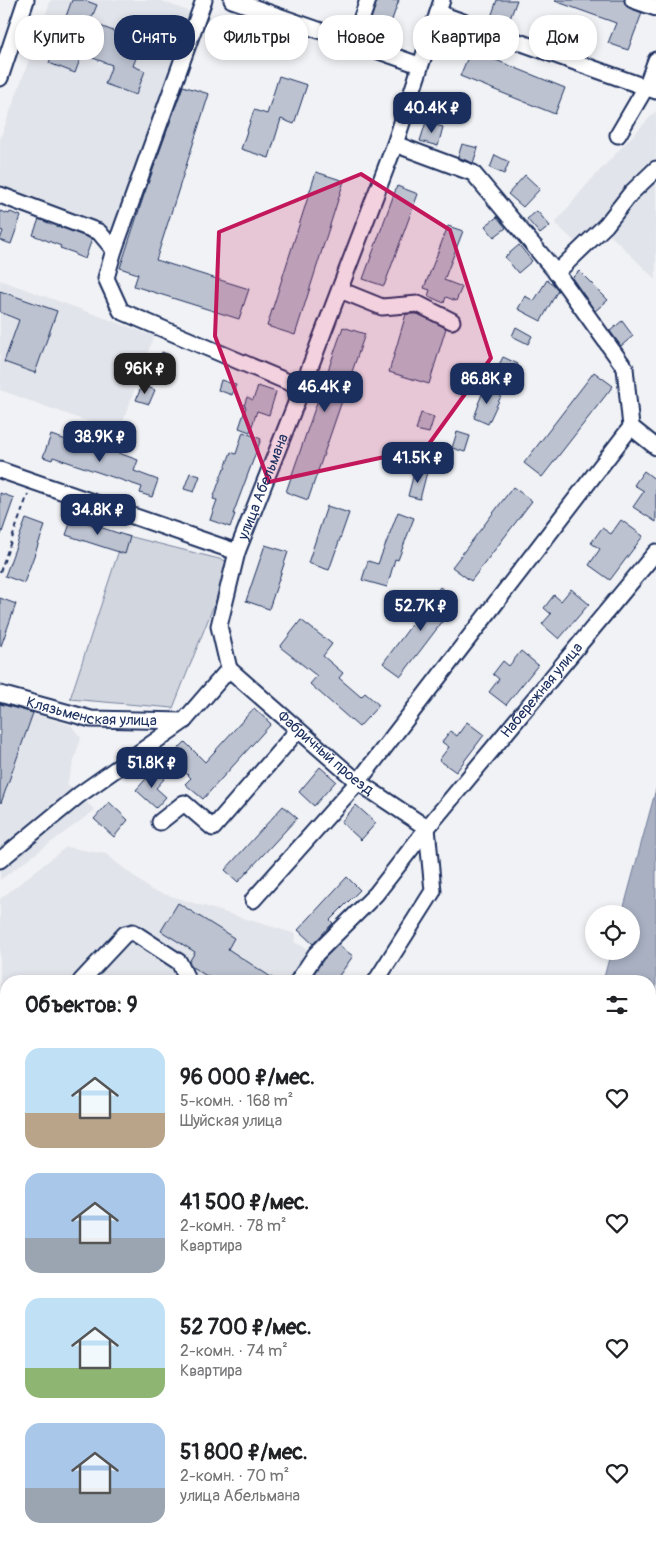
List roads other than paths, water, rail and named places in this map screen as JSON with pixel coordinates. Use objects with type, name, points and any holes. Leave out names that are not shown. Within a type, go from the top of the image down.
[{"type":"street","points":[[0,78],[26,0]]},
{"type":"street","points":[[204,0],[114,250],[106,278],[121,312],[302,388]]},
{"type":"street","points":[[232,0],[318,31]]},
{"type":"street","points":[[363,15],[368,0]]},
{"type":"street","points":[[633,0],[656,8]]},
{"type":"street","points":[[440,6],[651,89]]},
{"type":"street","name":"улица Абельмана","points":[[229,669],[219,626],[238,552],[395,144],[440,6]]},
{"type":"street","points":[[403,59],[420,65]]},
{"type":"street","points":[[618,135],[651,89],[656,60]]},
{"type":"street","points":[[252,900],[358,782],[630,427],[625,368],[556,272],[473,173],[395,144]]},
{"type":"street","points":[[556,272],[606,225],[631,193],[650,184],[656,169]]},
{"type":"street","points":[[0,195],[99,232],[114,250]]},
{"type":"street","points":[[340,290],[382,307],[418,304],[452,321]]},
{"type":"street","points":[[630,427],[656,447]]},
{"type":"street","points":[[0,470],[238,552]]},
{"type":"street","name":"Набережная улица","points":[[302,975],[316,954],[376,894],[427,828],[656,552]]},
{"type":"street","points":[[0,860],[79,795],[184,721],[229,669]]},
{"type":"street","name":"Фабричный проезд","points":[[229,669],[358,782],[427,828]]},
{"type":"street","name":"Клязьменская улица","points":[[0,694],[91,719],[184,721]]},
{"type":"street","points":[[160,822],[184,803],[213,828],[298,730]]},
{"type":"street","points":[[380,975],[433,891],[427,828]]},
{"type":"street","points":[[87,975],[125,934],[133,932],[179,962],[185,975]]},
{"type":"water","points":[[656,789],[656,975],[605,975],[609,960],[640,960],[640,905],[624,905]]}]
